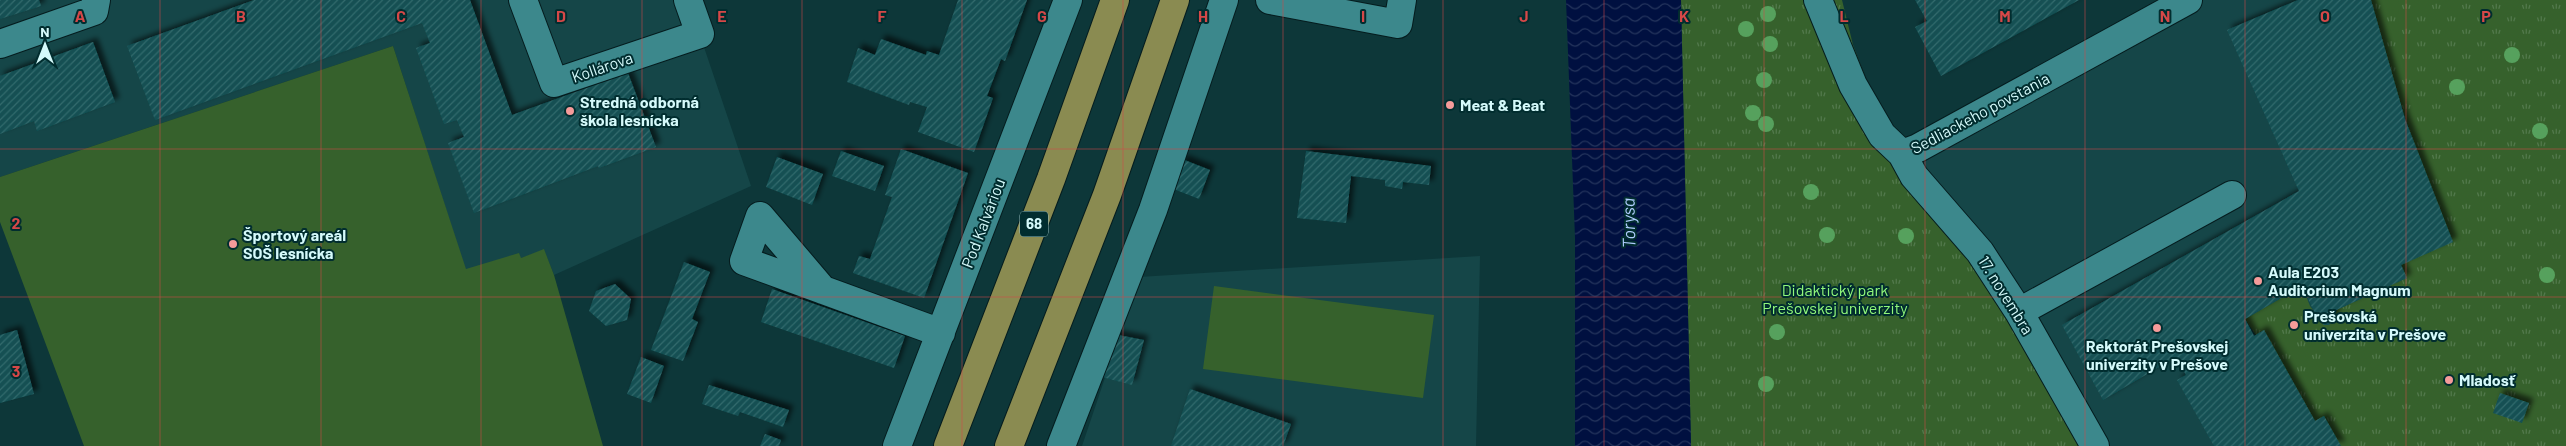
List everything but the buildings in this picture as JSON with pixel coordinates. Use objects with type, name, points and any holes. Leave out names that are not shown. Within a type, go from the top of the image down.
[{"type":"main road","name":"68","points":[[948,446],[1051,180],[1115,0]]},
{"type":"main road","points":[[1009,446],[1107,195],[1175,0]]},
{"type":"street","points":[[0,44],[94,11],[96,0]]},
{"type":"street","name":"Kollárova","points":[[523,0],[554,83],[700,34],[688,0]]},
{"type":"street","name":"Pod Kalváriou","points":[[897,446],[1068,0]]},
{"type":"street","points":[[1061,446],[1153,210],[1224,0]]},
{"type":"street","points":[[1270,0],[1398,24],[1402,0]]},
{"type":"street","name":"Sedliackeho povstania","points":[[1818,0],[1853,85],[1882,135],[1902,154],[1918,148],[2188,0]]},
{"type":"street","name":"17. novembra","points":[[1902,154],[1914,176],[1980,252],[2019,312],[2094,446]]},
{"type":"street","points":[[2019,312],[2232,195]]},
{"type":"street","points":[[822,290],[941,333]]},
{"type":"shaded area","name":"Stredná odborná škola lesnícka","points":[[0,0],[688,0],[751,186],[554,275],[544,250],[468,277],[393,46],[0,177]]},
{"type":"shaded area","name":"Prešovská univerzita v Prešove","points":[[2180,0],[2566,0],[2566,446],[2095,446],[1898,162]]},
{"type":"shaded area","points":[[1480,256],[1476,446],[1082,446],[1139,277]]},
{"type":"green space","name":"Didaktický park Prešovskej univerzity","points":[[1681,0],[1842,0],[1853,45],[1898,162],[1948,204],[2095,446],[1691,446]]},
{"type":"green space","points":[[2371,0],[2566,0],[2566,446],[2341,446],[2315,421],[2245,319],[2302,286],[2310,306],[2324,325],[2329,325],[2335,317],[2334,311],[2406,278],[2401,265],[2415,147],[2396,90]]},
{"type":"green space","name":"Športový areál SOŠ lesnícka","points":[[393,46],[466,269],[519,253],[521,258],[544,249],[554,275],[603,446],[84,446],[0,222],[0,177]]},
{"type":"green space","points":[[1214,286],[1434,315],[1423,398],[1203,369]]},
{"type":"water","name":"Torysa","points":[[1566,0],[1681,0],[1691,446],[1575,446],[1575,238]]},
{"type":"place","name":"Meat & Beat","points":[[1450,105]]},
{"type":"place","name":"Stredná odborná škola lesnícka","points":[[570,111]]},
{"type":"place","name":"Športový areál SOŠ lesnícka","points":[[233,244]]},
{"type":"place","name":"Aula E203 Auditorium Magnum","points":[[2258,281]]},
{"type":"place","name":"Prešovská univerzita v Prešove","points":[[2294,325]]},
{"type":"place","name":"Rektorát Prešovskej univerzity v Prešove","points":[[2157,328]]},
{"type":"place","name":"Mladosť","points":[[2449,380]]}]
